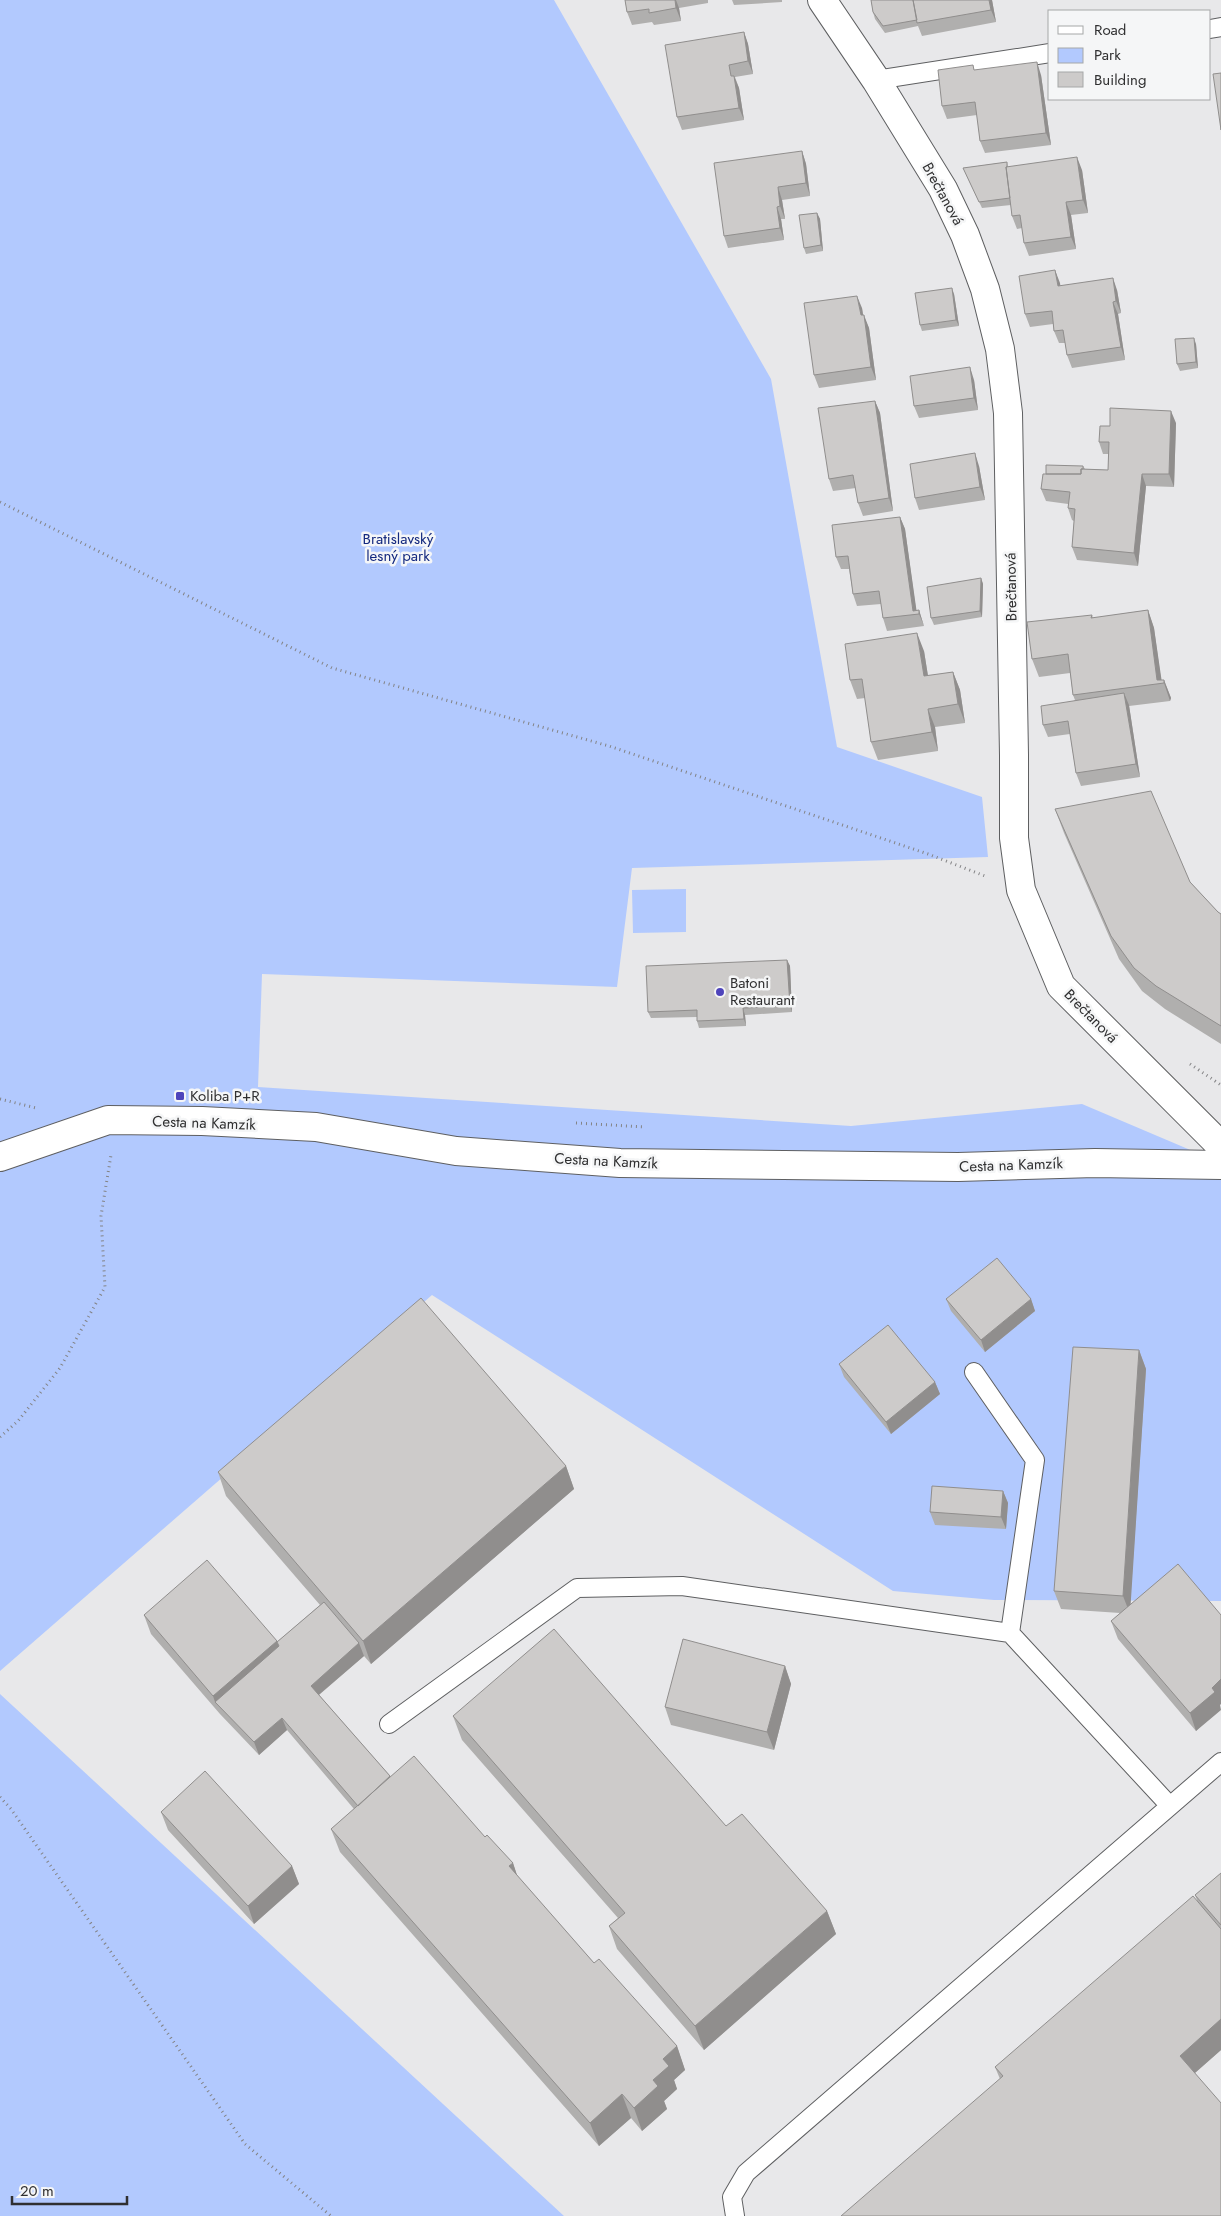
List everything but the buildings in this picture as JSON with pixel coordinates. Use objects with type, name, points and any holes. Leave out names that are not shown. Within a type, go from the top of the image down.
[{"type":"street","name":"Brečtanová","points":[[822,0],[876,80],[943,189],[966,235],[985,289],[1000,349],[1008,413],[1014,838],[1021,890],[1061,986],[1221,1146]]},
{"type":"street","name":"Cesta na Kamzík","points":[[0,1157],[108,1120],[202,1121],[316,1127],[456,1151],[620,1163],[948,1167],[1095,1163],[1221,1165]]},
{"type":"lane","points":[[876,80],[1048,53]]},
{"type":"lane","points":[[974,1372],[1035,1460],[1010,1633]]},
{"type":"lane","points":[[388,1724],[577,1588],[682,1586],[1010,1633],[1170,1806]]},
{"type":"lane","points":[[735,2216],[732,2197],[746,2174],[1221,1762]]},
{"type":"path","points":[[0,502],[332,668],[609,746],[928,854],[1021,890]]},
{"type":"path","points":[[0,1437],[18,1421],[60,1368],[106,1287],[101,1216],[112,1157],[108,1120]]},
{"type":"path","points":[[571,1123],[650,1127]]},
{"type":"path","points":[[0,1797],[11,1809],[245,2144],[331,2216]]},
{"type":"green space","name":"Bratislavský lesný park","points":[[0,0],[554,0],[771,379],[837,747],[982,797],[988,857],[632,868],[617,987],[262,974],[258,1087],[851,1126],[1082,1104],[1221,1163],[1221,1601],[994,1600],[893,1591],[432,1295],[0,1671]]},
{"type":"green space","points":[[686,889],[686,932],[633,933],[632,890]]},
{"type":"green space","points":[[0,1694],[564,2216],[0,2216]]},
{"type":"place","name":"Batoni Restaurant","points":[[720,992]]},
{"type":"place","name":"Koliba P+R","points":[[180,1096]]}]
